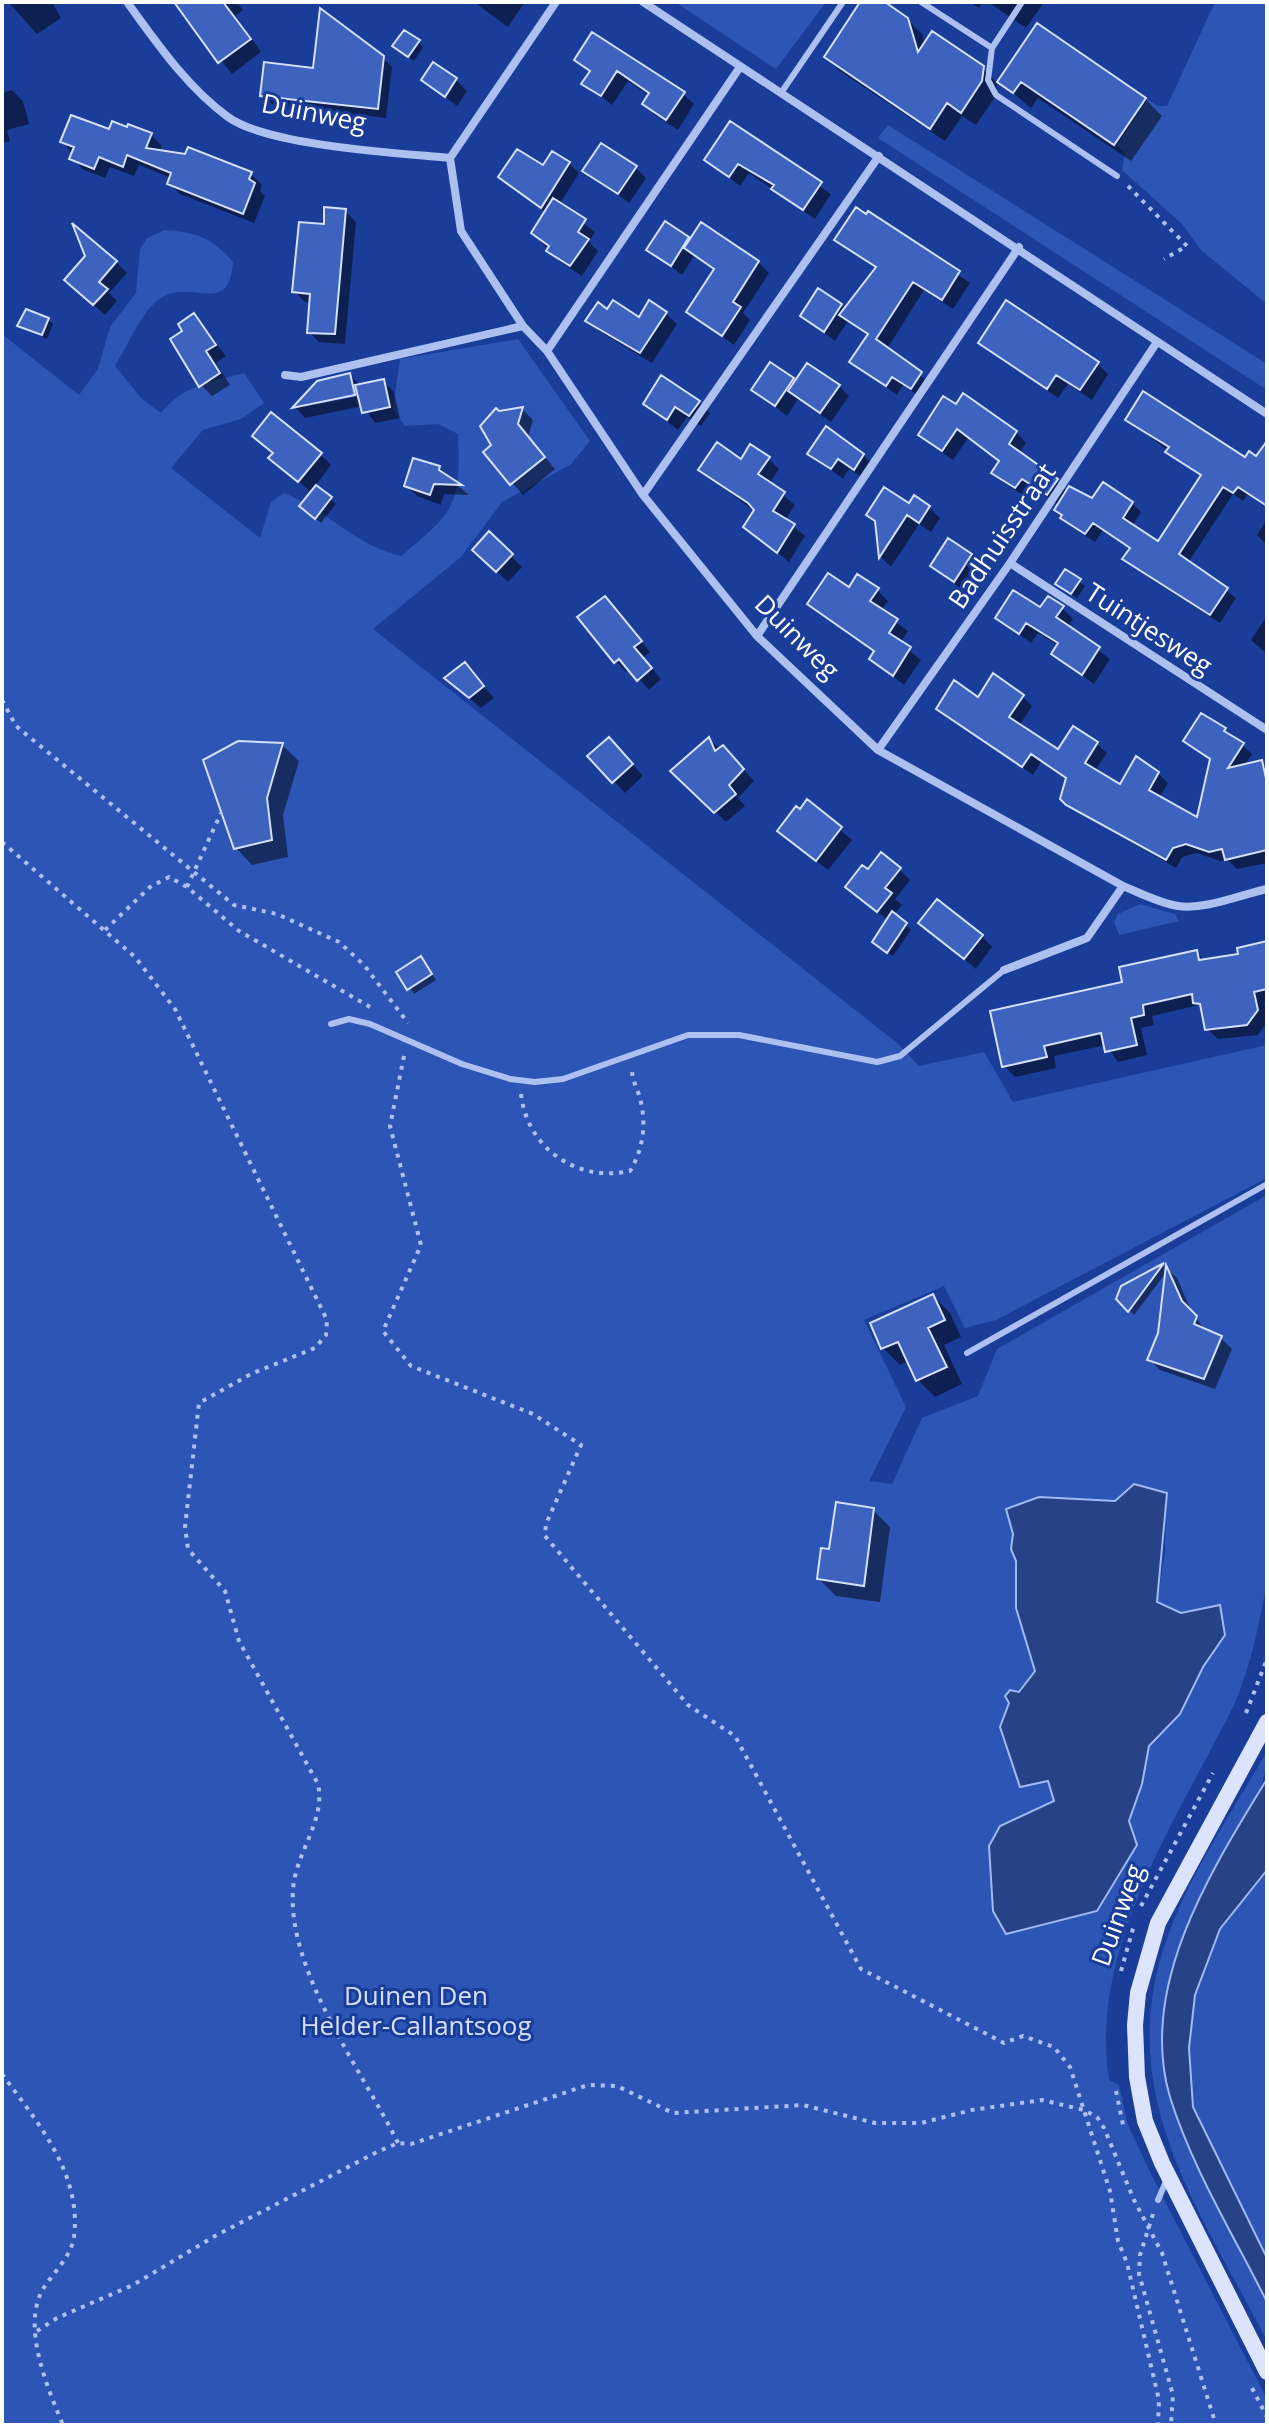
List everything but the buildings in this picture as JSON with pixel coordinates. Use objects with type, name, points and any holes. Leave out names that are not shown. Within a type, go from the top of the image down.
[{"type":"street","name":"Duinweg","points":[[127,2],[189,82],[230,119],[276,136],[450,158],[461,231],[523,326],[547,351],[643,495],[757,636],[878,750],[1123,886],[1180,906],[1267,889]]},
{"type":"street","points":[[450,158],[556,2]]},
{"type":"street","points":[[643,2],[1019,247],[1267,414]]},
{"type":"street","points":[[547,351],[740,67]]},
{"type":"street","points":[[643,495],[879,156]]},
{"type":"street","points":[[757,636],[1019,247]]},
{"type":"street","points":[[285,375],[301,377],[523,326]]},
{"type":"street","name":"Badhuisstraat","points":[[878,750],[1010,563],[1157,342]]},
{"type":"street","name":"Tuintjesweg","points":[[1010,563],[1267,730]]},
{"type":"street","points":[[1004,970],[1087,938],[1123,886]]},
{"type":"street","name":"Duinweg","points":[[1267,1722],[1158,1923],[1138,1993],[1135,2050],[1145,2121],[1168,2176],[1267,2372]]},
{"type":"lane","points":[[781,93],[843,2]]},
{"type":"lane","points":[[921,2],[992,48]]},
{"type":"lane","points":[[1022,2],[992,48],[988,80],[996,95],[1117,176]]},
{"type":"lane","points":[[331,1024],[349,1019],[408,1039],[462,1064],[522,1081],[563,1079],[688,1035],[739,1035],[877,1062],[900,1056],[1004,970]]},
{"type":"lane","points":[[967,1353],[1267,1184]]},
{"type":"lane","points":[[1158,2200],[1168,2176]]},
{"type":"path","points":[[1117,176],[1187,246],[1164,259]]},
{"type":"path","points":[[2,700],[16,726],[234,905],[277,914],[339,942],[364,965],[406,1018],[408,1039],[390,1126],[421,1245],[383,1331],[411,1366],[533,1414],[581,1445],[546,1524],[545,1536],[688,1705],[735,1736],[861,1969],[1004,2043],[1023,2036],[1054,2047],[1070,2067],[1110,2191],[1118,2241],[1127,2263],[1159,2400],[1158,2425]]},
{"type":"path","points":[[187,887],[221,813]]},
{"type":"path","points":[[2,842],[135,957],[175,1009],[327,1320],[326,1335],[315,1348],[251,1374],[199,1403],[185,1537],[195,1559],[225,1591],[239,1641],[318,1784],[319,1809],[297,1865],[292,1891],[301,1947],[326,2010],[398,2143]]},
{"type":"path","points":[[105,930],[158,881],[169,877],[187,887],[239,931],[375,1010]]},
{"type":"path","points":[[522,1081],[522,1106],[541,1145],[558,1159],[578,1169],[615,1175],[630,1171],[639,1155],[643,1133],[630,1055]]},
{"type":"path","points":[[1241,1724],[1257,1692],[1267,1659]]},
{"type":"path","name":"Duinweg","points":[[1140,1911],[1158,1870],[1215,1770]]},
{"type":"path","name":"Duinweg","points":[[1118,1983],[1135,1922]]},
{"type":"path","points":[[2,2074],[51,2141],[72,2190],[73,2242],[42,2291],[36,2309],[41,2360],[63,2425]]},
{"type":"path","points":[[37,2331],[57,2318],[133,2285],[215,2236],[398,2143],[411,2144],[588,2085],[617,2086],[673,2113],[696,2114],[740,2106],[803,2105],[875,2123],[921,2123],[972,2110],[1042,2100],[1084,2110],[1097,2117],[1104,2128],[1147,2228],[1162,2253],[1216,2425]]},
{"type":"path","points":[[1116,2088],[1126,2134]]},
{"type":"path","points":[[1158,2200],[1140,2255],[1139,2274],[1173,2395],[1171,2425]]},
{"type":"path","points":[[1248,2380],[1267,2417]]},
{"type":"green space","points":[[675,2],[826,2],[776,69]]},
{"type":"green space","points":[[1215,2],[1267,2],[1267,304],[1202,251],[1182,224],[1122,170],[1125,153],[1117,145],[1148,99],[1157,106],[1167,106]]},
{"type":"green space","points":[[888,125],[1267,364],[1267,390],[878,138]]},
{"type":"green space","name":"Duinen Den Helder-Callantsoog","points":[[165,230],[203,238],[233,262],[230,279],[216,293],[173,293],[161,298],[141,320],[115,366],[142,399],[161,413],[188,390],[244,373],[264,403],[241,419],[203,430],[171,468],[260,538],[271,502],[284,493],[369,544],[401,556],[444,517],[456,492],[459,458],[458,434],[438,424],[405,426],[393,409],[400,359],[518,339],[590,441],[570,465],[502,502],[461,557],[373,629],[897,1043],[919,1066],[984,1052],[1013,1102],[1267,1045],[1267,1178],[996,1320],[965,1328],[944,1286],[864,1320],[906,1407],[869,1481],[892,1484],[922,1418],[978,1396],[997,1349],[1267,1195],[1267,1581],[1264,1597],[1254,1646],[1233,1707],[1163,1840],[1124,1934],[1112,1982],[1106,2031],[1109,2080],[1119,2085],[1128,2125],[1151,2174],[1267,2399],[1267,2425],[2,2425],[2,334],[79,395],[98,369],[110,327],[136,293],[140,249],[147,238]],"holes":[[[1166,1493],[1165,1552],[1157,1602],[1181,1613],[1220,1606],[1225,1635],[1203,1667],[1180,1714],[1149,1746],[1142,1784],[1129,1821],[1000,1826],[1054,1801],[1048,1780],[1021,1786],[1004,1736],[1005,1715],[1035,1672],[1016,1608],[1016,1561],[1011,1549],[1013,1534],[1080,1501],[1115,1501]]]},
{"type":"green space","points":[[1140,904],[1175,914],[1179,921],[1119,935],[1114,922],[1118,914]]},
{"type":"green space","points":[[1267,1751],[1259,1791],[1212,1871],[1180,1945],[1167,1996],[1163,2048],[1168,2082],[1190,2146],[1238,2237],[1266,2299],[1267,2341],[1191,2196],[1171,2148],[1157,2099],[1150,2048],[1153,1994],[1167,1938],[1200,1866]]},
{"type":"green space","points":[[1267,1870],[1267,2258],[1193,2107],[1189,2048],[1195,1995],[1221,1929]]},
{"type":"shaded area","points":[[1134,1484],[1167,1493],[1157,1602],[1181,1613],[1220,1605],[1225,1635],[1203,1667],[1180,1714],[1149,1746],[1142,1784],[1129,1821],[1137,1845],[1097,1911],[1006,1934],[993,1911],[989,1846],[1000,1826],[1054,1801],[1048,1781],[1020,1787],[1000,1727],[1009,1703],[1005,1696],[1010,1690],[1019,1692],[1035,1671],[1016,1608],[1016,1561],[1011,1549],[1013,1534],[1006,1509],[1039,1497],[1115,1501]]},
{"type":"shaded area","points":[[1267,1779],[1267,1870],[1220,1929],[1195,1995],[1189,2048],[1193,2107],[1267,2258],[1267,2302],[1190,2150],[1170,2097],[1162,2055],[1164,2013],[1172,1971],[1186,1930],[1203,1890]]}]
